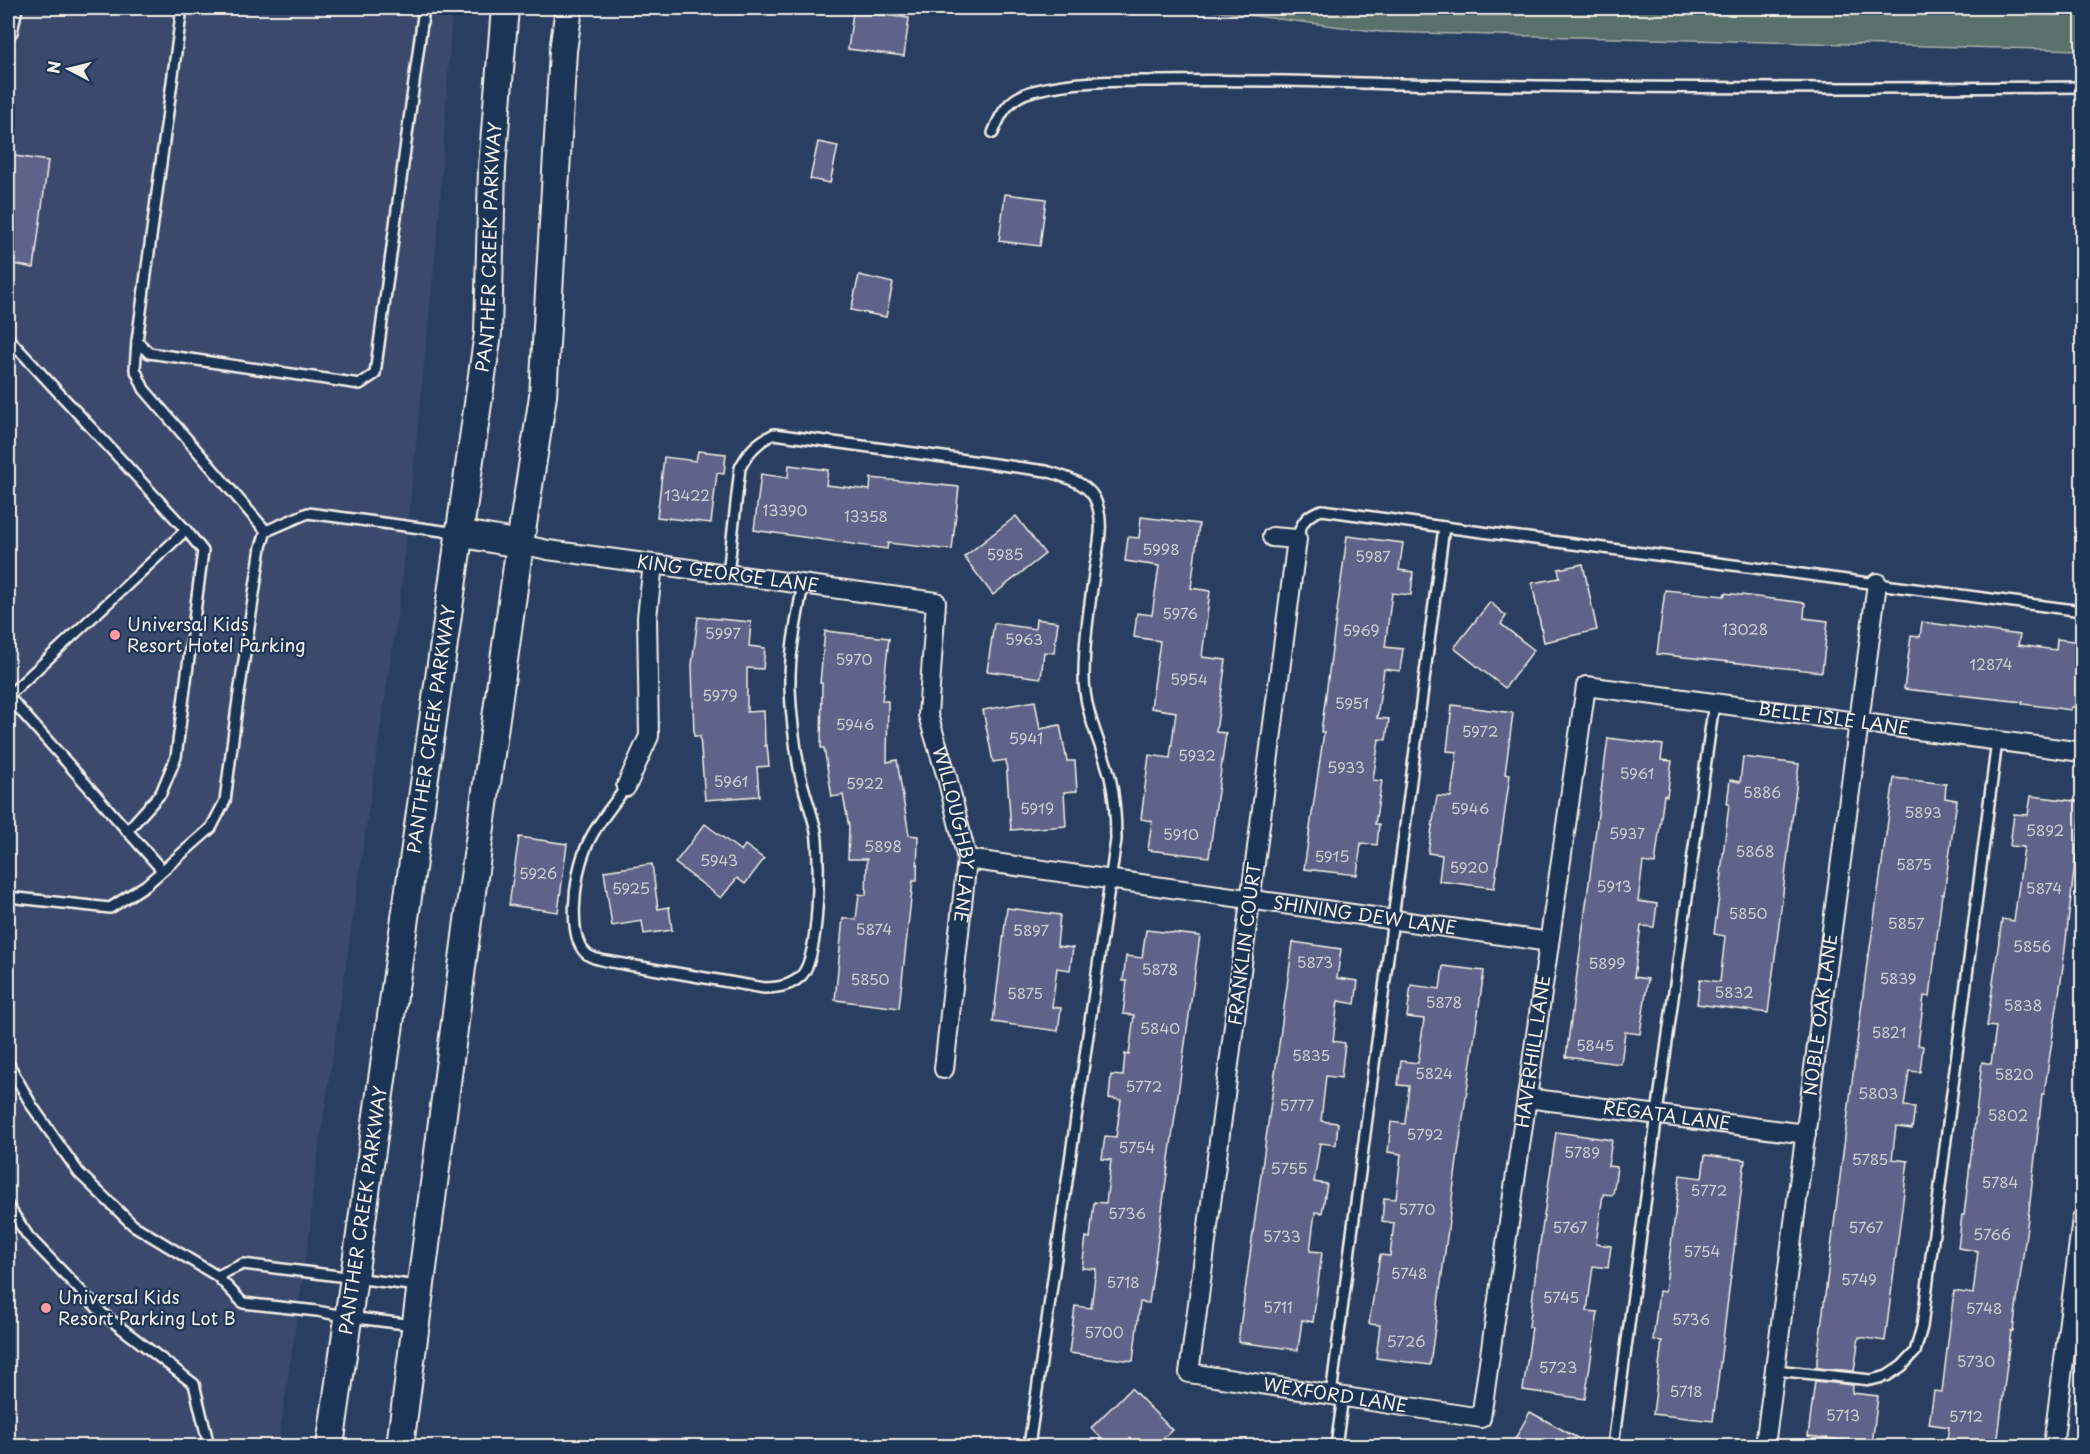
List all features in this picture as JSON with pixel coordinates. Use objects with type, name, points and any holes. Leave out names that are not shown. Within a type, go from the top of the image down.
[{"type":"main road","name":"PANTHER CREEK PARKWAY","points":[[330,1446],[488,333],[492,168],[506,8]]},
{"type":"main road","points":[[400,1446],[468,921],[520,544],[543,396],[563,51],[569,8]]},
{"type":"main road","points":[[458,533],[520,544]]},
{"type":"street","points":[[1272,537],[1297,539]]},
{"type":"street","name":"FRANKLIN COURT","points":[[1189,1373],[1297,539]]},
{"type":"street","name":"KING GEORGE LANE","points":[[520,544],[548,550],[936,602]]},
{"type":"street","points":[[626,787],[649,736],[647,617],[652,564]]},
{"type":"street","name":"NOBLE OAK LANE","points":[[1765,1446],[1877,583]]},
{"type":"street","name":"WILLOUGHBY LANE","points":[[936,602],[928,715],[947,777],[967,859],[944,1069]]},
{"type":"street","name":"BELLE ISLE LANE","points":[[1586,686],[2082,752]]},
{"type":"street","name":"HAVERHILL LANE","points":[[1481,1418],[1586,686]]},
{"type":"street","name":"SHINING DEW LANE","points":[[967,859],[1549,942]]},
{"type":"street","name":"REGATA LANE","points":[[1527,1098],[1806,1134]]},
{"type":"street","points":[[2053,1446],[2082,1219]]},
{"type":"street","name":"WEXFORD LANE","points":[[1189,1373],[1481,1418]]},
{"type":"lane","points":[[8,37],[12,32],[17,8]]},
{"type":"lane","points":[[182,8],[135,369],[144,389],[266,531]]},
{"type":"lane","points":[[138,341],[149,353],[360,384],[375,374],[424,8]]},
{"type":"lane","points":[[993,133],[999,117],[1009,102],[1031,92],[1072,84],[1118,81],[2082,87]]},
{"type":"lane","points":[[8,338],[203,551],[176,757],[161,793],[127,831]]},
{"type":"lane","points":[[728,574],[740,468],[748,452],[761,440],[774,434],[1046,471],[1070,478],[1088,490],[1097,502],[1101,523],[1085,644],[1084,679],[1087,706],[1109,774],[1116,808],[1116,840],[1029,1446]]},
{"type":"lane","points":[[1297,539],[1302,523],[1312,513],[1322,510],[2082,611]]},
{"type":"lane","points":[[8,897],[110,908],[146,885],[211,828],[225,801],[261,547],[266,531],[308,513],[458,533]]},
{"type":"lane","points":[[1336,1446],[1337,1396],[1444,527]]},
{"type":"lane","points":[[162,870],[8,696],[186,530]]},
{"type":"lane","points":[[626,787],[590,839],[583,854],[576,885],[574,912],[581,945],[588,955],[606,961],[764,988],[779,988],[802,975],[809,961],[819,887],[815,829],[801,776],[793,732],[790,686],[793,645],[803,584]]},
{"type":"lane","points":[[1613,1446],[1714,703]]},
{"type":"lane","points":[[1775,1370],[1871,1380],[1887,1376],[1902,1366],[1915,1352],[1922,1327],[1997,741]]},
{"type":"lane","points":[[8,1063],[32,1106],[79,1173],[133,1226],[216,1276],[243,1303],[317,1311],[416,1326]]},
{"type":"lane","points":[[8,1206],[28,1236],[103,1314],[194,1384],[209,1446]]},
{"type":"lane","points":[[216,1276],[243,1264],[421,1287]]},
{"type":"shaded area","points":[[8,8],[452,8],[439,218],[402,582],[312,1196],[310,1229],[278,1446],[8,1446]]},
{"type":"green space","points":[[1191,8],[2082,8],[2082,50],[1381,32]]},
{"type":"building","points":[[853,12],[909,18],[904,56],[848,49]]},
{"type":"building","points":[[818,142],[838,146],[830,183],[810,179]]},
{"type":"building","points":[[8,155],[48,161],[34,268],[8,263]]},
{"type":"building","points":[[1005,194],[1046,199],[1040,246],[999,241]]},
{"type":"building","points":[[859,275],[893,283],[886,317],[851,310]]},
{"type":"building","points":[[698,451],[726,454],[724,474],[717,473],[711,523],[657,517],[664,457],[696,461]]},
{"type":"building","points":[[789,465],[828,470],[826,485],[870,490],[871,478],[959,487],[952,550],[888,543],[887,549],[754,530],[761,474],[788,478]]},
{"type":"building","points":[[1016,516],[1045,554],[993,595],[964,557]]},
{"type":"building","points":[[1141,517],[1199,524],[1191,588],[1210,591],[1202,657],[1226,660],[1216,732],[1226,733],[1209,857],[1148,850],[1152,821],[1141,819],[1149,755],[1170,758],[1176,712],[1151,708],[1160,641],[1134,637],[1137,613],[1152,615],[1159,566],[1125,561],[1128,537],[1139,538]]},
{"type":"building","points":[[1347,536],[1403,543],[1399,570],[1413,572],[1411,595],[1392,593],[1385,647],[1403,649],[1400,671],[1384,669],[1377,718],[1389,719],[1386,740],[1379,739],[1373,780],[1382,781],[1375,824],[1379,824],[1377,845],[1361,843],[1357,875],[1304,869],[1324,732],[1321,732]]},
{"type":"building","points":[[1583,564],[1597,630],[1544,642],[1532,583],[1560,578],[1558,569]]},
{"type":"building","points":[[1665,590],[1724,596],[1725,593],[1805,603],[1804,618],[1828,621],[1822,672],[1657,654]]},
{"type":"building","points":[[1490,602],[1506,616],[1501,624],[1534,650],[1505,688],[1454,648]]},
{"type":"building","points":[[698,617],[751,622],[749,646],[765,648],[763,669],[747,668],[747,712],[764,711],[765,746],[767,745],[769,766],[757,767],[759,796],[705,800],[700,736],[694,736],[692,665]]},
{"type":"building","points":[[1036,619],[1058,622],[1054,653],[1044,652],[1041,678],[987,671],[994,623],[1035,629]]},
{"type":"building","points":[[1922,622],[2020,635],[2018,645],[2056,650],[2057,639],[2082,642],[2082,708],[2071,707],[2071,710],[2022,704],[2023,702],[1904,689],[1911,636],[1920,637]]},
{"type":"building","points":[[825,631],[889,638],[882,701],[888,701],[887,762],[897,760],[909,835],[918,836],[917,881],[913,881],[899,1008],[835,1000],[843,918],[856,920],[859,894],[866,895],[867,859],[848,859],[849,827],[843,795],[832,797],[824,748],[821,748],[822,683],[820,683]]},
{"type":"building","points":[[1035,701],[1040,729],[1060,725],[1067,761],[1075,761],[1077,791],[1064,792],[1066,826],[1011,830],[1006,760],[993,762],[983,710]]},
{"type":"building","points":[[1452,705],[1513,713],[1505,774],[1510,775],[1494,888],[1439,881],[1442,855],[1428,853],[1437,796],[1451,797],[1457,752],[1447,751]]},
{"type":"building","points":[[1608,738],[1663,745],[1661,760],[1672,761],[1667,796],[1664,795],[1655,864],[1643,862],[1638,901],[1657,904],[1654,927],[1641,926],[1634,977],[1648,979],[1640,1034],[1625,1032],[1621,1064],[1566,1057]]},
{"type":"building","points":[[1743,757],[1799,764],[1768,1013],[1697,1004],[1700,979],[1720,982],[1725,936],[1714,934],[1729,804],[1727,804],[1730,780],[1740,782]]},
{"type":"building","points":[[1894,778],[1946,784],[1945,798],[1957,800],[1944,894],[1942,894],[1930,997],[1924,996],[1918,1045],[1923,1046],[1920,1072],[1909,1071],[1904,1106],[1915,1107],[1912,1129],[1896,1127],[1892,1159],[1908,1161],[1885,1341],[1859,1337],[1854,1371],[1817,1368],[1868,955]]},
{"type":"building","points":[[2031,796],[2082,802],[2062,974],[2044,1094],[2042,1094],[2029,1211],[1997,1446],[1946,1446],[1949,1427],[1929,1424],[1934,1391],[1942,1392],[1954,1291],[1973,1294],[1978,1251],[1958,1248],[1982,1062],[1991,1064],[1996,1027],[1987,1026],[2002,919],[2014,921],[2024,847],[2010,846],[2014,814],[2028,815]]},
{"type":"building","points":[[705,824],[741,851],[745,845],[764,859],[745,884],[737,878],[721,898],[675,863]]},
{"type":"building","points":[[519,837],[567,844],[558,912],[509,905]]},
{"type":"building","points":[[652,864],[658,909],[669,907],[672,930],[644,934],[642,921],[612,926],[604,871]]},
{"type":"building","points":[[1007,908],[1060,915],[1057,946],[1073,948],[1070,970],[1057,968],[1052,1007],[1061,1008],[1058,1031],[993,1022]]},
{"type":"building","points":[[1146,930],[1200,936],[1149,1303],[1140,1302],[1133,1361],[1069,1353],[1075,1306],[1091,1308],[1096,1269],[1082,1268],[1086,1237],[1090,1238],[1094,1202],[1106,1203],[1111,1160],[1102,1159],[1105,1136],[1116,1137],[1121,1100],[1109,1098],[1111,1075],[1123,1076],[1125,1054],[1129,1055],[1134,1015],[1123,1014],[1127,981],[1123,981],[1126,956],[1142,958]]},
{"type":"building","points":[[1293,942],[1341,949],[1337,978],[1358,981],[1355,1004],[1338,1001],[1333,1041],[1345,1043],[1341,1078],[1326,1076],[1321,1121],[1338,1123],[1336,1145],[1320,1143],[1314,1182],[1327,1184],[1322,1213],[1315,1212],[1310,1251],[1322,1252],[1313,1322],[1302,1320],[1298,1350],[1238,1342]]},
{"type":"building","points":[[1443,966],[1484,971],[1430,1365],[1376,1358],[1380,1325],[1369,1324],[1380,1255],[1390,1256],[1394,1223],[1382,1221],[1384,1198],[1396,1199],[1401,1154],[1388,1152],[1391,1122],[1405,1124],[1409,1086],[1398,1085],[1401,1061],[1418,1063],[1424,1019],[1407,1017],[1411,985],[1440,989]]},
{"type":"building","points":[[1556,1132],[1612,1140],[1608,1166],[1617,1167],[1613,1195],[1603,1194],[1596,1244],[1611,1246],[1608,1268],[1593,1266],[1587,1311],[1598,1312],[1585,1399],[1523,1390],[1532,1327],[1529,1327],[1535,1278]]},
{"type":"building","points":[[1705,1155],[1745,1160],[1713,1421],[1653,1414],[1662,1341],[1653,1340],[1659,1291],[1665,1292],[1680,1175],[1702,1178]]},
{"type":"building","points":[[1815,1381],[1853,1385],[1852,1393],[1878,1396],[1872,1444],[1808,1436]]},
{"type":"building","points":[[1131,1388],[1172,1430],[1155,1446],[1110,1446],[1091,1428]]},
{"type":"building","points":[[1530,1412],[1592,1446],[1511,1446]]},
{"type":"place","name":"Universal Kids Resort Hotel Parking","points":[[115,635]]},
{"type":"place","name":"Universal Kids Resort Parking Lot B","points":[[46,1308]]}]
